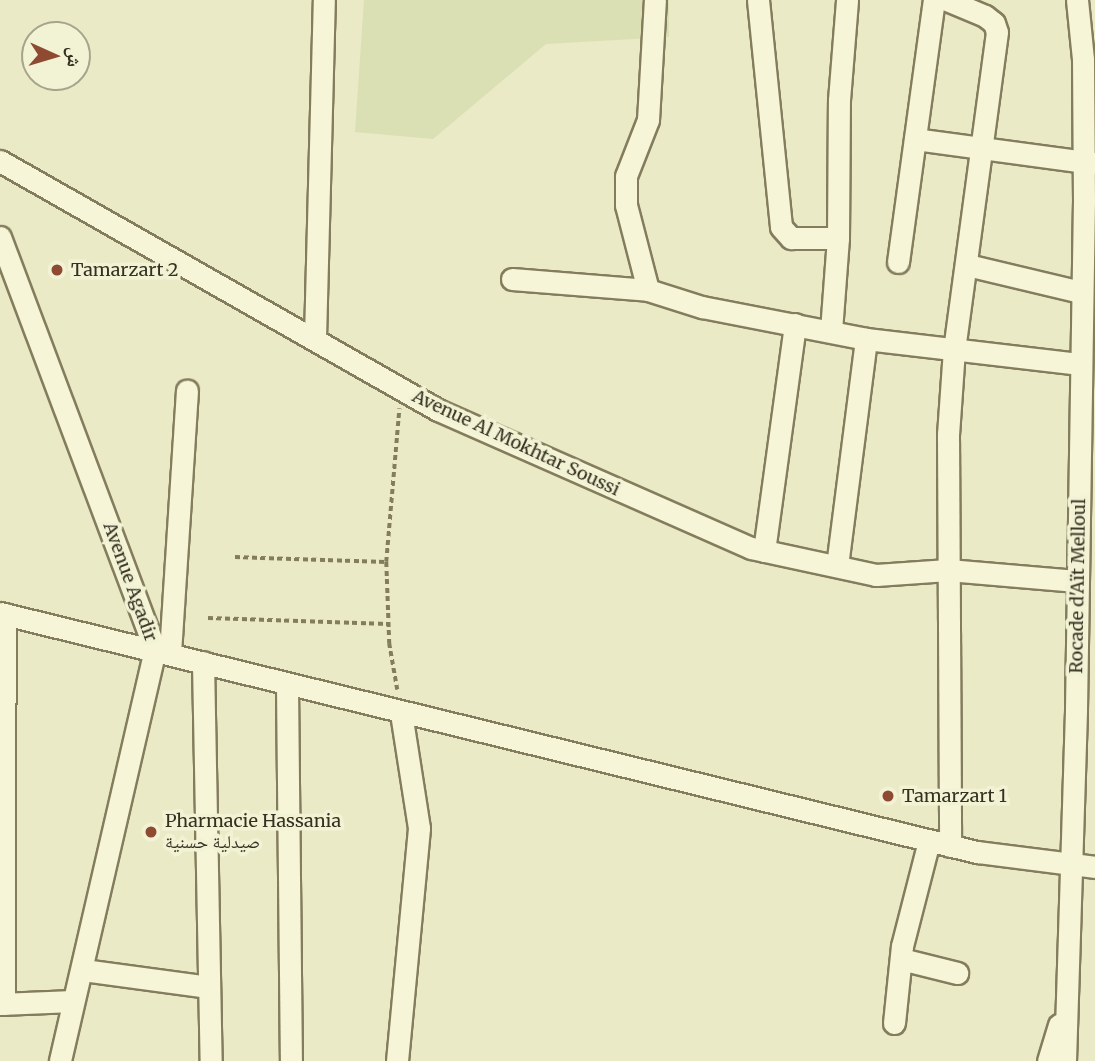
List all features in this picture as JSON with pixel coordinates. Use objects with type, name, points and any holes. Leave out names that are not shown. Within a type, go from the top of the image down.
[{"type":"street","points":[[315,338],[324,0]]},
{"type":"street","points":[[648,290],[635,252],[626,195],[626,176],[648,120],[655,0]]},
{"type":"street","points":[[758,0],[780,228],[791,238],[838,238]]},
{"type":"street","points":[[831,331],[838,238],[839,100],[847,0]]},
{"type":"street","points":[[898,262],[934,0]]},
{"type":"street","points":[[947,0],[985,8],[997,32],[954,349],[947,570],[950,846]]},
{"type":"street","name":"Rocade d'Aït Melloul","points":[[1065,1061],[1077,581],[1087,417],[1079,364],[1080,292],[1088,163],[1077,0]]},
{"type":"street","points":[[915,139],[1088,163]]},
{"type":"street","name":"Avenue Al Mokhtar Soussi","points":[[0,161],[438,410],[764,551],[876,575],[947,570],[1077,581]]},
{"type":"street","name":"Avenue Agadir","points":[[0,237],[162,651],[60,1061]]},
{"type":"street","points":[[967,265],[1080,292]]},
{"type":"street","points":[[512,279],[648,290],[702,307],[866,339],[1079,364]]},
{"type":"street","points":[[764,551],[795,324]]},
{"type":"street","points":[[837,566],[866,339]]},
{"type":"street","points":[[162,651],[187,391]]},
{"type":"street","points":[[73,1001],[2,1004],[3,613],[162,651],[286,686],[950,846],[1021,861],[1095,867]]},
{"type":"street","points":[[203,662],[211,1061]]},
{"type":"street","points":[[286,686],[291,1061]]},
{"type":"street","points":[[397,1061],[419,828],[401,713]]},
{"type":"street","points":[[894,1023],[901,959],[929,841]]},
{"type":"street","points":[[901,959],[957,973]]},
{"type":"street","points":[[83,970],[209,987]]},
{"type":"street","name":"Rocade d'Aït Melloul","points":[[1048,1061],[1066,1003]]},
{"type":"path","points":[[401,390],[391,464],[386,562],[388,624],[401,713]]},
{"type":"path","points":[[235,557],[386,562]]},
{"type":"path","points":[[208,618],[388,624]]},
{"type":"green space","points":[[364,0],[669,0],[669,37],[546,44],[433,139],[355,132]]},
{"type":"place","name":"Tamarzart 2","points":[[57,270]]},
{"type":"place","name":"Tamarzart 1","points":[[888,796]]},
{"type":"place","name":"Pharmacie Hassania صيدلية حسنية","points":[[151,832]]}]
